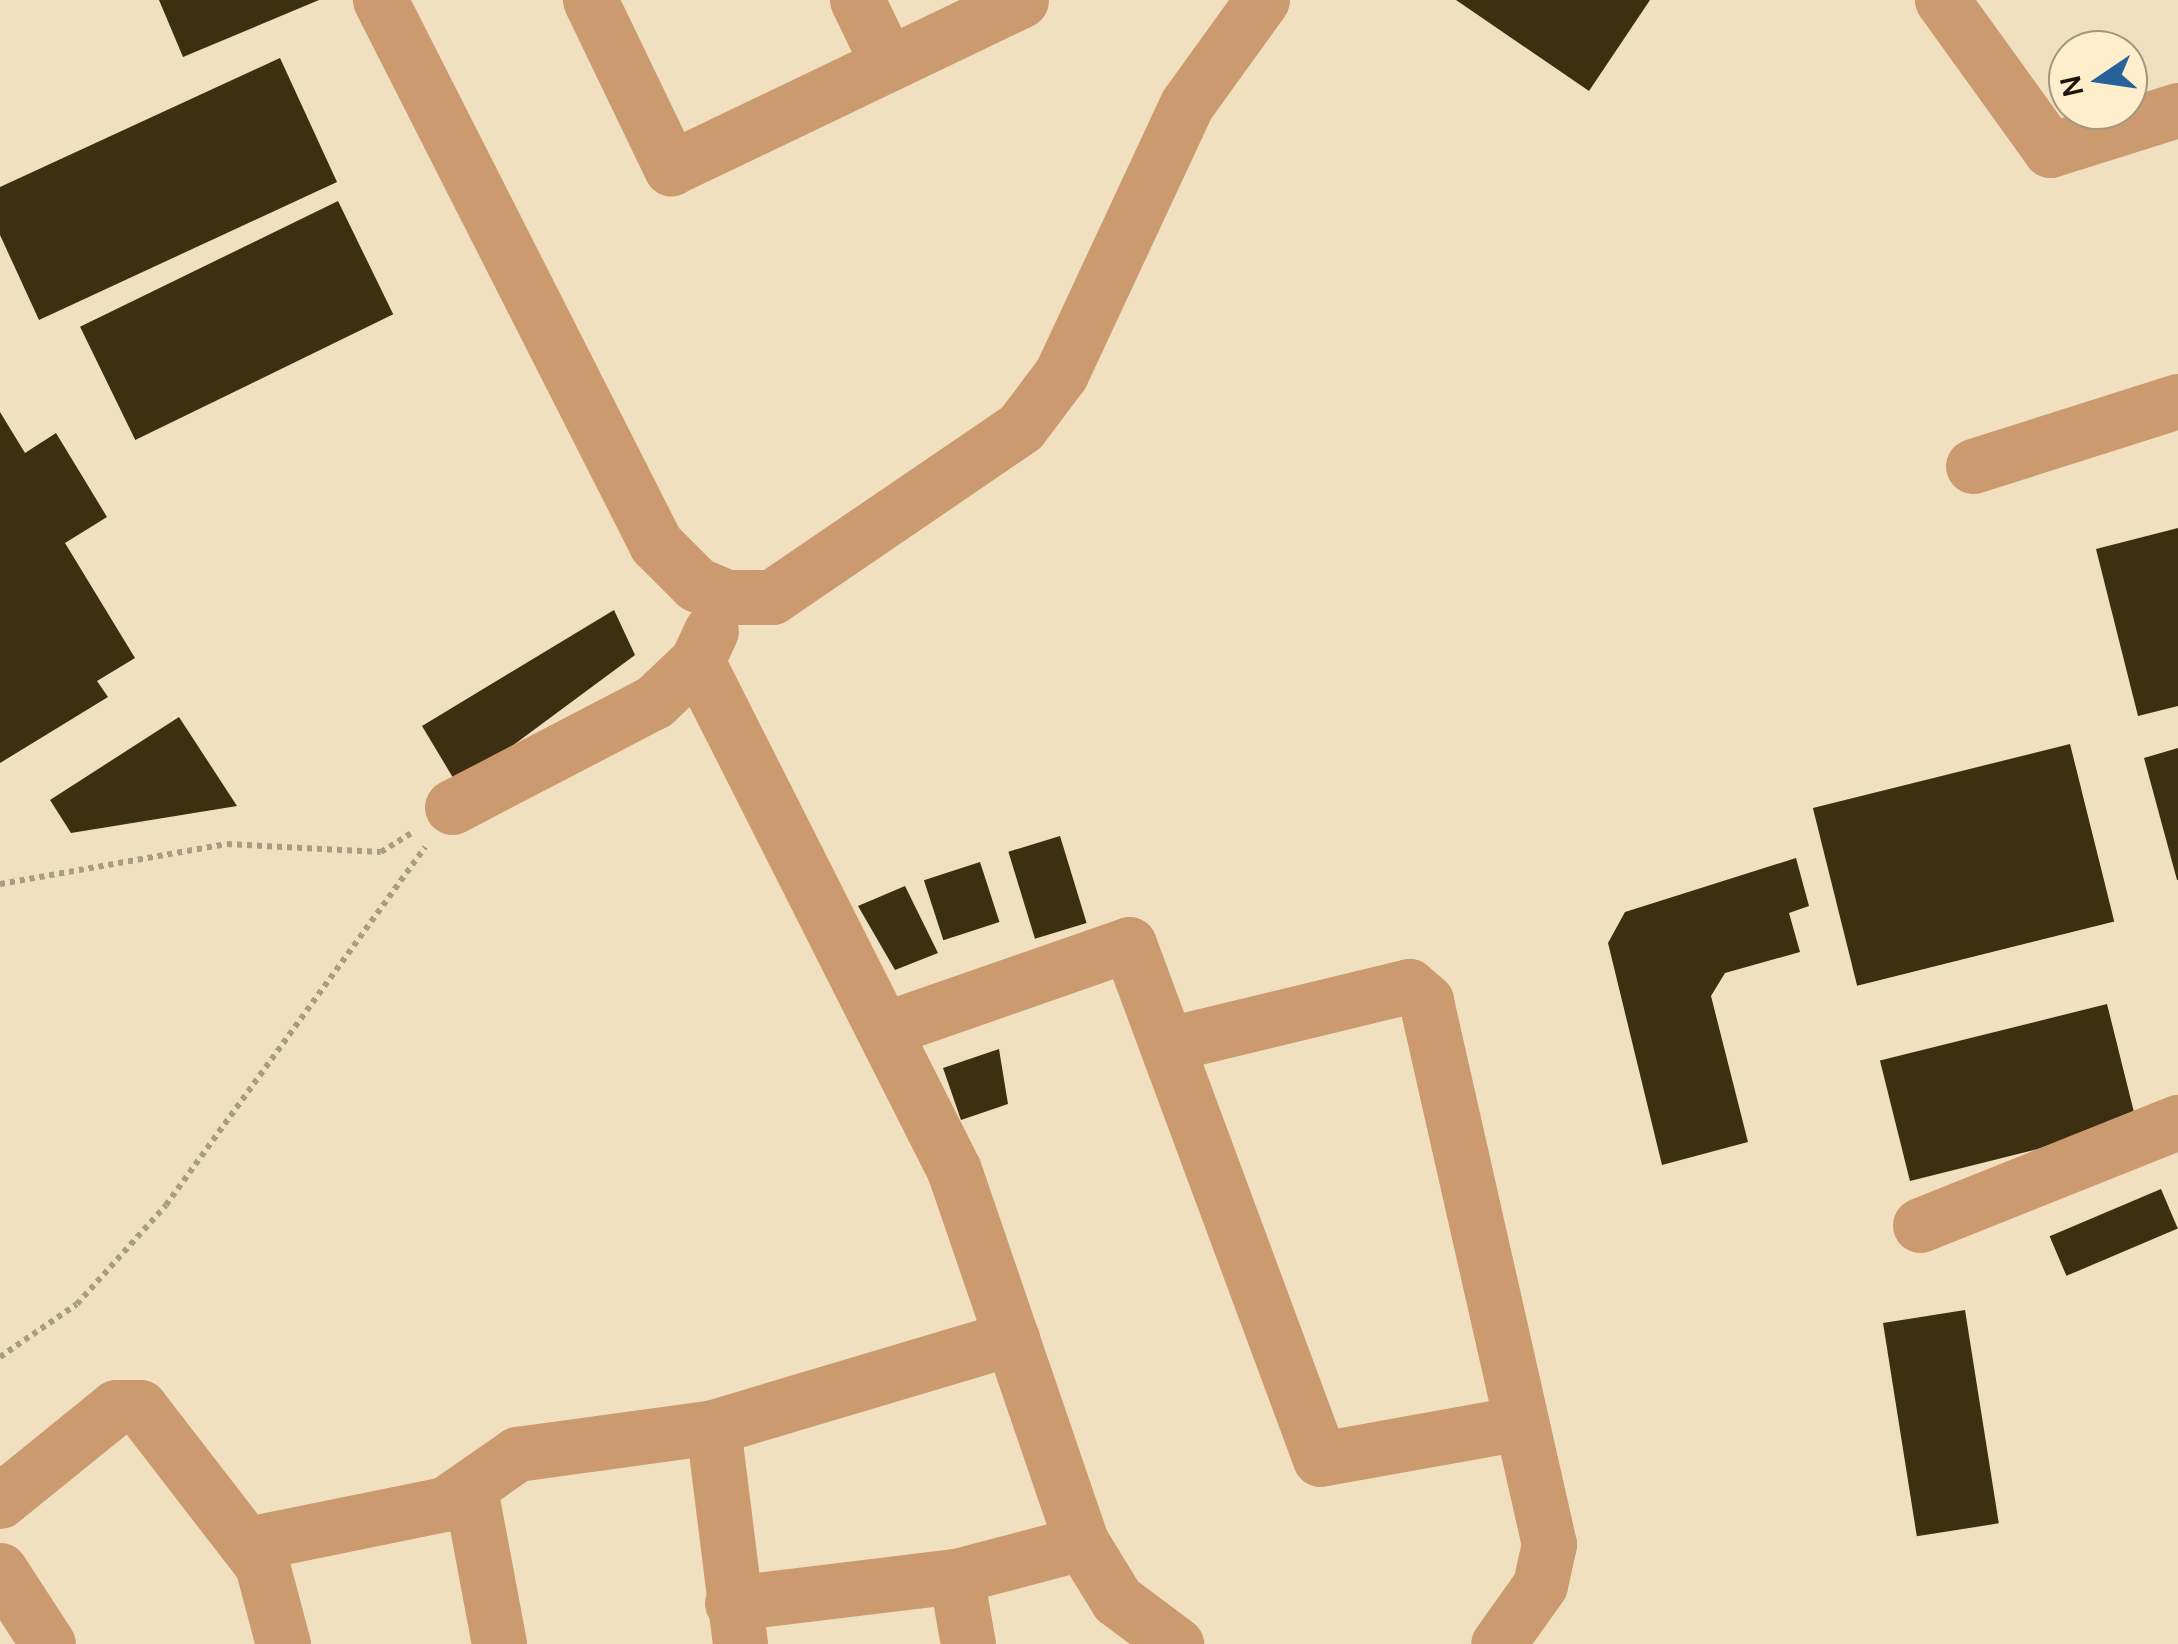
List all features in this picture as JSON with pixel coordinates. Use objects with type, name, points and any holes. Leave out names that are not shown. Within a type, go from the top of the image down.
[{"type":"street","points":[[380,0],[656,544],[696,584],[726,596],[772,597],[1021,428],[1061,374],[1188,104],[1245,5]]},
{"type":"street","points":[[590,0],[671,168],[1021,0]]},
{"type":"street","points":[[857,0],[888,64]]},
{"type":"street","points":[[1942,0],[2050,150],[2178,110]]},
{"type":"street","points":[[1973,466],[2178,401]]},
{"type":"street","points":[[452,807],[654,702],[698,661],[726,596]]},
{"type":"street","points":[[698,661],[888,1028],[954,1170],[1082,1543],[1117,1600],[1176,1644]]},
{"type":"street","points":[[888,1028],[1116,943],[1138,957],[1320,1459],[1522,1423]]},
{"type":"street","points":[[1168,1044],[1420,989],[1522,1423],[1548,1565],[1498,1644]]},
{"type":"street","points":[[1920,1226],[2178,1122]]},
{"type":"street","points":[[248,1544],[471,1494],[493,1463],[517,1454],[712,1426],[1012,1338]]},
{"type":"street","points":[[0,1501],[129,1403],[248,1544],[268,1576],[283,1644]]},
{"type":"street","points":[[712,1426],[736,1624],[956,1576],[1082,1543]]},
{"type":"street","points":[[471,1494],[499,1644]]},
{"type":"street","points":[[0,1570],[48,1644]]},
{"type":"street","points":[[956,1576],[968,1644]]},
{"type":"path","points":[[0,884],[227,844],[382,852],[452,807]]},
{"type":"path","points":[[0,1356],[76,1304],[166,1205],[452,807]]},
{"type":"building","points":[[159,0],[319,0],[183,57]]},
{"type":"building","points":[[1456,0],[1650,0],[1589,91]]},
{"type":"building","points":[[280,58],[337,182],[39,320],[0,235],[0,187]]},
{"type":"building","points":[[338,201],[393,314],[135,440],[80,327]]},
{"type":"building","points":[[0,412],[25,453],[56,433],[107,517],[65,543],[135,658],[97,681],[108,697],[0,763]]},
{"type":"building","points":[[2178,528],[2178,706],[2138,716],[2096,549]]},
{"type":"building","points":[[614,610],[635,655],[458,786],[422,726]]},
{"type":"building","points":[[179,717],[237,806],[71,833],[50,800]]},
{"type":"building","points":[[2070,744],[2114,922],[1857,986],[1813,808]]},
{"type":"building","points":[[2178,748],[2178,880],[2177,880],[2144,758]]},
{"type":"building","points":[[1060,836],[1087,923],[1035,939],[1008,852]]},
{"type":"building","points":[[1796,858],[1809,906],[1789,913],[1800,952],[1725,973],[1711,996],[1748,1142],[1662,1165],[1608,943],[1625,912]]},
{"type":"building","points":[[980,862],[999,922],[943,940],[924,880]]},
{"type":"building","points":[[905,886],[938,953],[895,970],[858,906]]},
{"type":"building","points":[[2107,1004],[2137,1124],[1910,1181],[1880,1061]]},
{"type":"building","points":[[999,1049],[1008,1104],[961,1120],[943,1068]]},
{"type":"building","points":[[2161,1189],[2178,1229],[2066,1276],[2050,1236]]},
{"type":"building","points":[[1965,1310],[1999,1523],[1917,1536],[1883,1323]]}]
